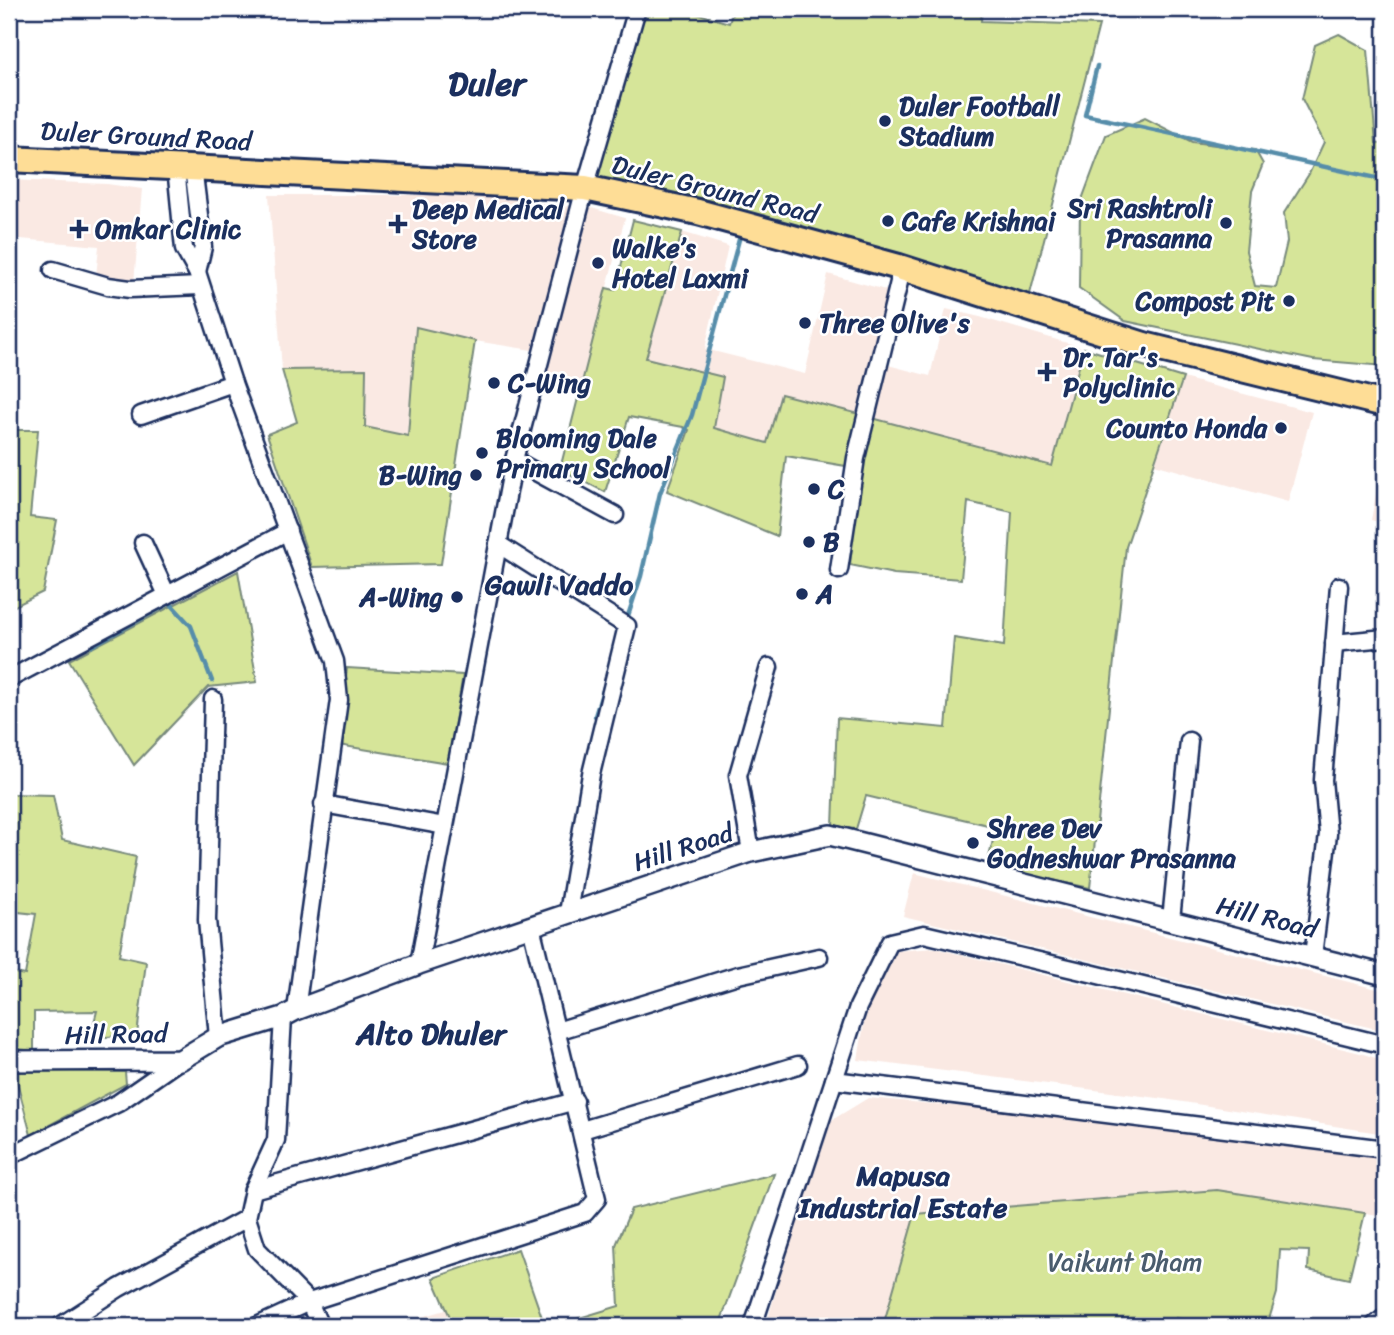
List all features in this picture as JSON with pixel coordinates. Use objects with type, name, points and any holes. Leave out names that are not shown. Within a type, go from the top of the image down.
[{"type":"main road","name":"Duler Ground Road","points":[[9,159],[585,188],[698,212],[899,267],[1144,345],[1385,404]]},
{"type":"street","points":[[419,964],[514,460],[585,188],[637,9]]},
{"type":"street","points":[[185,167],[203,247],[198,279],[233,383],[335,661],[339,700],[290,1013],[276,1140],[253,1190],[247,1218],[257,1249],[309,1302],[320,1326]]},
{"type":"street","points":[[839,570],[856,458],[899,282],[899,267]]},
{"type":"street","points":[[53,270],[107,286],[130,289],[198,279]]},
{"type":"street","points":[[141,415],[233,383]]},
{"type":"street","points":[[514,460],[615,515]]},
{"type":"street","points":[[9,679],[288,531]]},
{"type":"street","points":[[143,543],[167,595]]},
{"type":"street","points":[[498,544],[628,626],[590,774],[568,913]]},
{"type":"street","points":[[1313,956],[1328,834],[1323,780],[1339,586]]},
{"type":"street","points":[[1334,643],[1385,638]]},
{"type":"street","points":[[751,852],[738,775],[769,667]]},
{"type":"street","points":[[213,699],[207,920],[218,1037]]},
{"type":"street","points":[[1171,920],[1189,741]]},
{"type":"street","points":[[323,804],[445,825]]},
{"type":"street","name":"Hill Road","points":[[9,1061],[180,1060],[218,1037],[419,964],[751,852],[831,835],[1385,975]]},
{"type":"street","points":[[257,1326],[309,1302],[585,1213],[597,1199],[531,926]]},
{"type":"street","points":[[753,1326],[858,1007],[890,942],[924,934],[1385,1045]]},
{"type":"street","points":[[557,1031],[738,975],[819,957]]},
{"type":"street","points":[[9,1156],[118,1103],[180,1060]]},
{"type":"street","points":[[582,1130],[797,1065]]},
{"type":"street","points":[[834,1080],[1385,1149]]},
{"type":"street","points":[[253,1190],[575,1101]]},
{"type":"street","points":[[60,1326],[118,1289],[247,1218]]},
{"type":"street","points":[[1377,1326],[1385,1319]]},
{"type":"shaded area","points":[[9,180],[107,184],[142,189],[134,283],[96,277],[99,246],[9,238]]},
{"type":"shaded area","points":[[269,195],[480,195],[572,207],[532,350],[416,328],[408,436],[365,427],[366,369],[282,370]]},
{"type":"shaded area","points":[[588,207],[625,218],[581,386],[544,377]]},
{"type":"shaded area","points":[[682,232],[728,246],[705,349],[805,374],[828,274],[889,291],[859,414],[781,394],[767,443],[714,428],[646,358]]},
{"type":"shaded area","points":[[946,309],[1084,348],[1053,466],[872,418],[884,364],[930,376]]},
{"type":"shaded area","points":[[1183,378],[1312,412],[1288,502],[1154,464]]},
{"type":"shaded area","points":[[1385,448],[1385,524],[1371,520]]},
{"type":"shaded area","points":[[914,873],[1385,991],[1385,1031],[903,916]]},
{"type":"shaded area","points":[[934,948],[1385,1061],[1385,1134],[1158,1098],[858,1060],[865,1018],[885,960],[896,951]]},
{"type":"shaded area","points":[[868,1098],[1160,1125],[1385,1158],[1385,1216],[1217,1190],[915,1214],[883,1326],[766,1326],[784,1262],[832,1120]]},
{"type":"shaded area","points":[[449,1309],[455,1326],[391,1326]]},
{"type":"green space","name":"Duler Football Stadium","points":[[643,9],[682,9],[729,23],[734,9],[982,9],[981,21],[1099,25],[1030,294],[685,199],[593,179]]},
{"type":"green space","points":[[1339,34],[1368,50],[1376,143],[1385,145],[1385,366],[1313,360],[1125,321],[1079,288],[1080,205],[1106,135],[1145,118],[1192,142],[1255,150],[1263,164],[1252,191],[1246,251],[1255,286],[1276,288],[1287,242],[1284,213],[1309,174],[1324,142],[1302,99],[1315,45]]},
{"type":"green space","points":[[633,220],[682,232],[646,358],[723,377],[714,428],[767,443],[781,394],[859,414],[846,466],[786,456],[777,536],[667,491],[689,430],[683,427],[629,417],[605,492],[560,469],[606,288],[615,290]]},
{"type":"green space","points":[[416,327],[475,341],[441,564],[312,567],[267,434],[297,422],[282,370],[366,369],[365,427],[408,436]]},
{"type":"green space","points":[[1084,348],[1183,378],[1126,547],[1090,888],[987,866],[996,827],[866,796],[856,829],[833,827],[837,718],[946,728],[954,638],[1004,646],[1012,512],[968,502],[961,579],[894,574],[850,565],[860,464],[872,418],[1052,466]]},
{"type":"green space","points":[[9,430],[38,430],[30,517],[57,520],[43,592],[9,609]]},
{"type":"green space","points":[[238,571],[257,682],[208,687],[134,765],[69,660]]},
{"type":"green space","points":[[347,668],[463,675],[448,763],[338,745]]},
{"type":"green space","points":[[9,794],[53,795],[62,840],[136,857],[119,956],[146,962],[137,1035],[90,1038],[97,1011],[34,1012],[34,1051],[9,1048],[9,972],[25,975],[36,914],[9,911]]},
{"type":"green space","points":[[14,1070],[125,1072],[126,1084],[31,1135]]},
{"type":"green space","points":[[774,1174],[719,1326],[553,1326],[619,1306],[616,1245],[631,1209]]},
{"type":"green space","name":"Vaikunt Dham","points":[[1217,1190],[1365,1213],[1349,1279],[1308,1270],[1309,1251],[1280,1250],[1277,1293],[1267,1326],[1215,1326],[1176,1318],[1173,1326],[883,1326],[915,1214]]},
{"type":"green space","points":[[518,1249],[545,1326],[454,1326],[433,1278]]},
{"type":"waterway","points":[[1097,66],[1085,115],[1385,178]]},
{"type":"waterway","points":[[626,622],[641,576],[660,493],[692,415],[741,232]]},
{"type":"waterway","points":[[91,646],[170,603],[191,626],[212,681]]},
{"type":"waterway","points":[[595,716],[604,687]]},
{"type":"place","name":"Duler Football Stadium","points":[[885,121]]},
{"type":"place","name":"Cafe Krishnai","points":[[888,221]]},
{"type":"place","name":"Sri Rashtroli Prasanna","points":[[1226,223]]},
{"type":"place","name":"Deep Medical Store","points":[[398,224]]},
{"type":"place","name":"Omkar Clinic","points":[[79,229]]},
{"type":"place","name":"Walke’s Hotel Laxmi","points":[[598,263]]},
{"type":"place","name":"Compost Pit","points":[[1289,301]]},
{"type":"place","name":"Three Olive's","points":[[805,323]]},
{"type":"place","name":"Dr. Tar's Polyclinic","points":[[1047,372]]},
{"type":"place","name":"C-Wing","points":[[494,383]]},
{"type":"place","name":"Counto Honda","points":[[1281,428]]},
{"type":"place","name":"Blooming Dale Primary School","points":[[482,453]]},
{"type":"place","name":"B-Wing","points":[[476,475]]},
{"type":"place","name":"C","points":[[814,489]]},
{"type":"place","name":"B","points":[[809,542]]},
{"type":"place","name":"A","points":[[802,594]]},
{"type":"place","name":"A-Wing","points":[[457,597]]},
{"type":"place","name":"Shree Dev Godneshwar Prasanna","points":[[973,843]]},
{"type":"district","name":"Duler","points":[[487,84]]},
{"type":"district","name":"Gawli Vaddo","points":[[559,584]]},
{"type":"district","name":"Alto Dhuler","points":[[431,1034]]},
{"type":"district","name":"Mapusa Industrial Estate","points":[[903,1191]]}]
